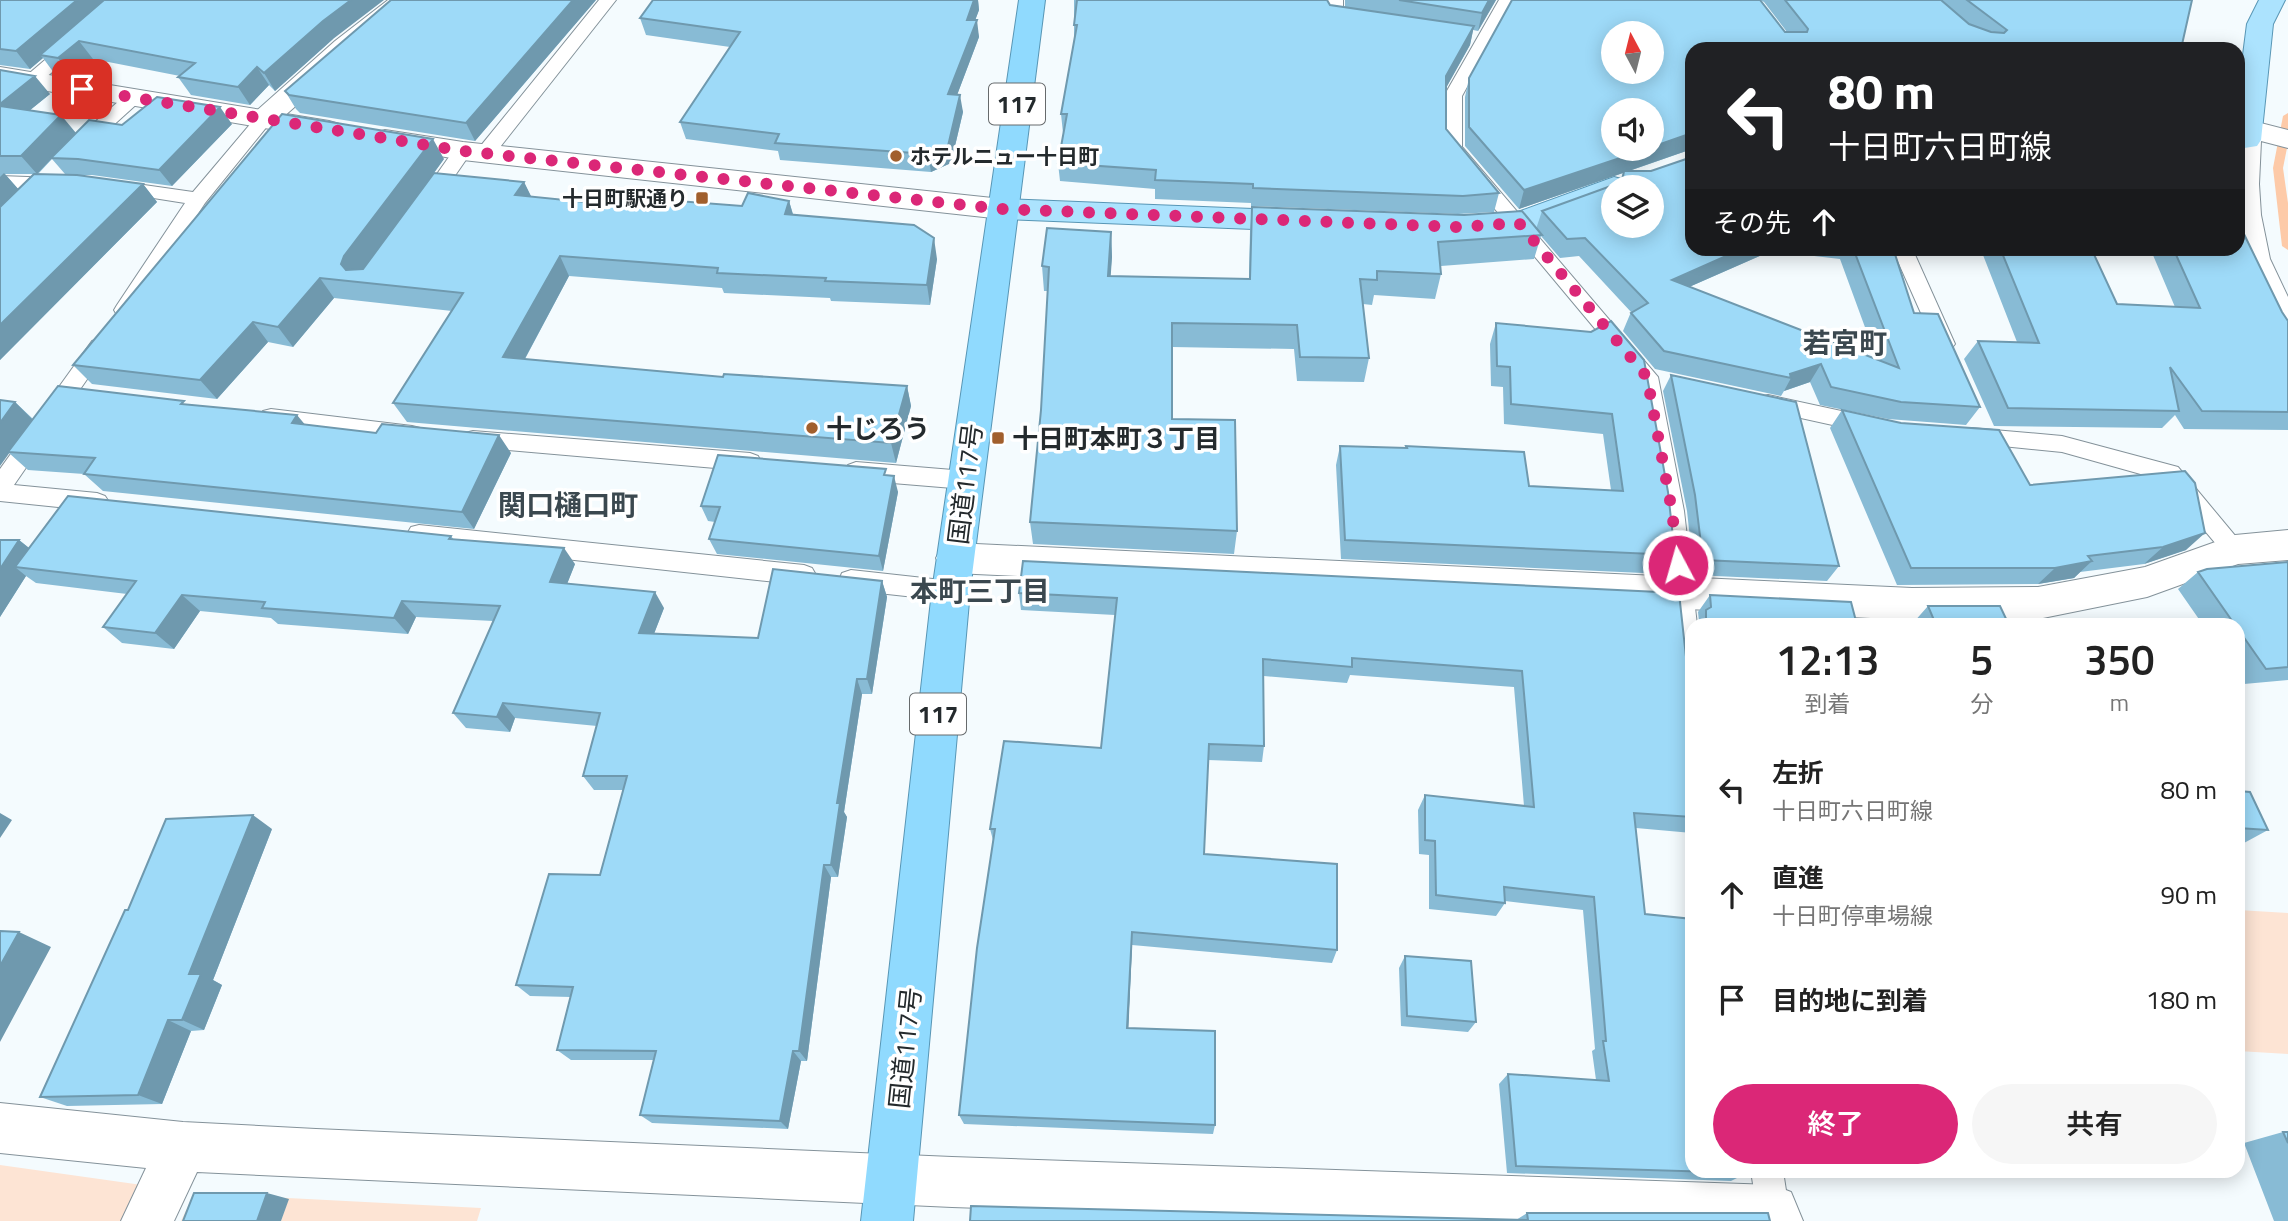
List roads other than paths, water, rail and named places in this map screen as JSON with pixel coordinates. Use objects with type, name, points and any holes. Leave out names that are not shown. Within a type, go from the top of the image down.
[{"type":"highway","name":"国道117号","points":[[889,1199],[953,575],[1032,0]]},
{"type":"main road","points":[[2245,136],[2260,24],[2272,0]]},
{"type":"main road","points":[[1444,227],[1519,223],[1601,192]]},
{"type":"main road","points":[[1002,209],[1334,222]]},
{"type":"street","points":[[264,119],[345,47],[404,0]]},
{"type":"street","points":[[0,75],[475,152],[1002,209]]},
{"type":"street","points":[[2245,136],[2288,139]]},
{"type":"street","points":[[2245,198],[2254,259],[2288,327]]},
{"type":"street","points":[[953,575],[1681,593],[1912,604],[2038,603],[2147,582],[2235,550],[2288,545]]},
{"type":"street","points":[[0,1128],[183,1147],[805,1176],[889,1199],[965,1182],[1772,1201]]},
{"type":"street","points":[[147,1221],[183,1147]]},
{"type":"lane","points":[[413,220],[608,0]]},
{"type":"lane","points":[[1335,0],[1334,17],[1375,23]]},
{"type":"lane","points":[[1507,0],[1478,39],[1453,96],[1453,148],[1647,377],[1672,511],[1685,629]]},
{"type":"lane","points":[[31,80],[85,35]]},
{"type":"lane","points":[[24,201],[106,120],[133,98]]},
{"type":"lane","points":[[124,504],[0,489],[69,392],[198,199],[264,119]]},
{"type":"lane","points":[[0,182],[85,184],[198,199]]},
{"type":"lane","points":[[1906,256],[1952,362]]},
{"type":"lane","points":[[1647,377],[1674,383]]},
{"type":"lane","points":[[69,392],[96,395]]},
{"type":"lane","points":[[1741,397],[1888,430]]},
{"type":"lane","points":[[1974,412],[1985,437]]},
{"type":"lane","points":[[245,413],[441,436],[778,464]]},
{"type":"lane","points":[[1944,434],[2062,444],[2170,473],[2235,550]]},
{"type":"lane","points":[[833,469],[965,480]]},
{"type":"lane","points":[[400,532],[953,575]]},
{"type":"waterway","points":[[2288,116],[2278,168],[2288,246]]},
{"type":"place","name":"ホテルニュー十日町","points":[[896,156]]},
{"type":"place","name":"十日町駅通り","points":[[702,198]]},
{"type":"place","name":"十じろう","points":[[812,428]]},
{"type":"place","name":"十日町本町３丁目","points":[[998,438]]},
{"type":"district","name":"若宮町","points":[[1845,342]]},
{"type":"district","name":"関口樋口町","points":[[568,504]]},
{"type":"district","name":"本町三丁目","points":[[980,590]]}]
